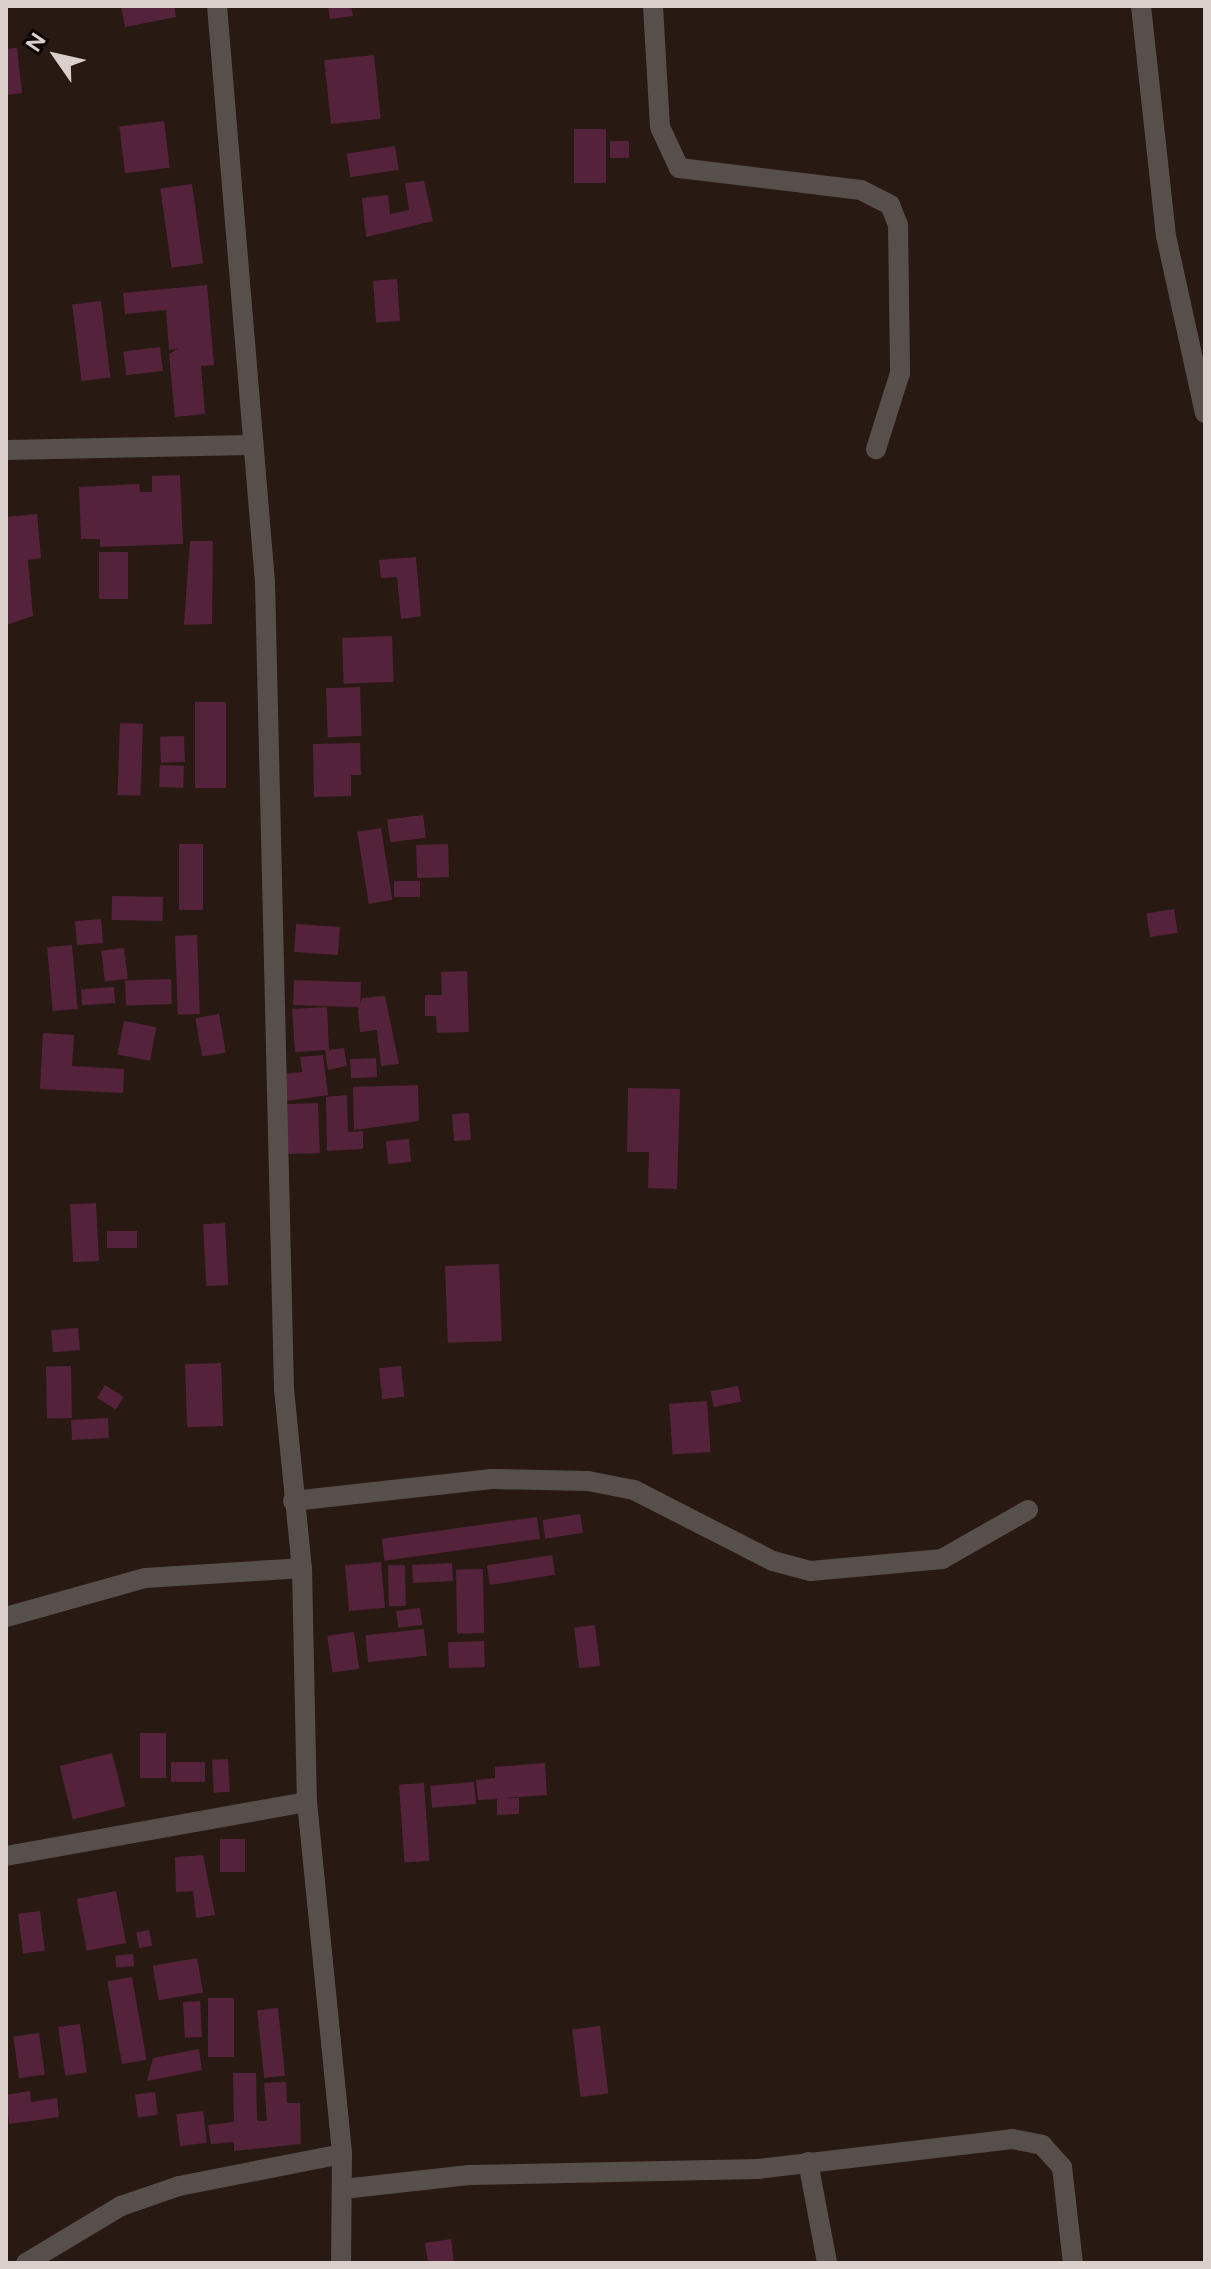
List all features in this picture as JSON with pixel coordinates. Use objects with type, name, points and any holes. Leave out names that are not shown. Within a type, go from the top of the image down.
[{"type":"street","points":[[217,6],[247,324],[249,445],[265,582],[279,1251],[293,1501],[302,1568],[307,1802],[342,2154],[341,2263]]},
{"type":"street","points":[[653,6],[660,127],[679,168],[861,190],[890,205],[898,225],[900,373],[876,449]]},
{"type":"street","points":[[1141,6],[1166,236],[1205,413]]},
{"type":"street","points":[[6,450],[249,445]]},
{"type":"street","points":[[293,1501],[492,1479],[588,1481],[634,1490],[761,1556],[811,1571],[942,1559],[1028,1510]]},
{"type":"street","points":[[6,1617],[145,1578],[302,1568]]},
{"type":"street","points":[[6,1856],[307,1802]]},
{"type":"street","points":[[343,2189],[469,2175],[808,2162],[1012,2139],[1042,2145],[1062,2167],[1073,2263]]},
{"type":"street","points":[[26,2263],[121,2206],[179,2186],[342,2154]]},
{"type":"street","points":[[808,2162],[827,2263]]},
{"type":"building","points":[[121,6],[174,6],[176,17],[125,27]]},
{"type":"building","points":[[328,6],[351,6],[353,16],[330,19]]},
{"type":"building","points":[[17,48],[22,93],[6,95],[6,49]]},
{"type":"building","points":[[374,55],[381,119],[331,124],[324,60]]},
{"type":"building","points":[[164,121],[170,168],[125,173],[119,126]]},
{"type":"building","points":[[574,129],[606,129],[606,183],[574,183]]},
{"type":"building","points":[[610,141],[629,141],[629,158],[610,158]]},
{"type":"building","points":[[395,146],[399,170],[350,177],[347,154]]},
{"type":"building","points":[[424,181],[433,221],[366,237],[362,198],[388,195],[390,214],[409,210],[405,183]]},
{"type":"building","points":[[192,184],[203,263],[171,268],[160,188]]},
{"type":"building","points":[[397,279],[400,321],[376,323],[373,281]]},
{"type":"building","points":[[207,285],[214,365],[201,366],[205,414],[175,417],[169,354],[179,348],[169,350],[166,310],[125,314],[123,293]]},
{"type":"building","points":[[101,301],[110,377],[82,381],[72,305]]},
{"type":"building","points":[[160,347],[163,371],[126,375],[123,352]]},
{"type":"building","points":[[180,475],[183,544],[100,547],[100,539],[81,539],[79,487],[139,484],[140,492],[152,492],[152,476]]},
{"type":"building","points":[[37,514],[41,558],[28,560],[33,616],[6,625],[6,517]]},
{"type":"building","points":[[190,541],[213,541],[212,624],[184,625]]},
{"type":"building","points":[[99,552],[128,552],[128,599],[99,599]]},
{"type":"building","points":[[416,557],[421,616],[401,619],[397,577],[381,578],[379,560]]},
{"type":"building","points":[[392,636],[394,682],[344,684],[342,638]]},
{"type":"building","points":[[360,687],[362,736],[328,737],[326,688]]},
{"type":"building","points":[[195,702],[226,702],[226,788],[195,788]]},
{"type":"building","points":[[120,723],[143,724],[140,796],[117,795]]},
{"type":"building","points":[[184,736],[185,762],[161,763],[160,737]]},
{"type":"building","points":[[360,743],[361,775],[351,775],[351,796],[314,797],[313,744]]},
{"type":"building","points":[[160,765],[184,766],[183,788],[159,787]]},
{"type":"building","points":[[423,815],[426,838],[390,842],[387,819]]},
{"type":"building","points":[[381,828],[392,900],[369,904],[357,832]]},
{"type":"building","points":[[179,844],[203,844],[203,910],[179,910]]},
{"type":"building","points":[[448,844],[449,877],[417,878],[416,845]]},
{"type":"building","points":[[394,881],[420,881],[420,897],[394,897]]},
{"type":"building","points":[[112,896],[163,897],[163,921],[112,920]]},
{"type":"building","points":[[1174,909],[1178,933],[1150,937],[1146,913]]},
{"type":"building","points":[[101,919],[103,943],[77,945],[75,921]]},
{"type":"building","points":[[296,924],[340,927],[338,955],[294,952]]},
{"type":"building","points":[[197,935],[200,1014],[178,1015],[175,936]]},
{"type":"building","points":[[72,945],[78,1009],[53,1011],[47,947]]},
{"type":"building","points":[[124,948],[128,979],[105,982],[101,951]]},
{"type":"building","points":[[467,971],[469,1032],[437,1033],[436,1016],[425,1016],[425,995],[442,995],[441,972]]},
{"type":"building","points":[[171,979],[172,1004],[126,1006],[125,981]]},
{"type":"building","points":[[294,980],[361,982],[360,1007],[293,1005]]},
{"type":"building","points":[[114,987],[115,1003],[82,1005],[81,989]]},
{"type":"building","points":[[385,996],[399,1064],[381,1066],[377,1030],[360,1032],[358,1011],[362,998]]},
{"type":"building","points":[[327,1007],[329,1050],[344,1048],[347,1066],[328,1070],[325,1050],[295,1052],[292,1009]]},
{"type":"building","points":[[219,1014],[226,1052],[202,1057],[195,1018]]},
{"type":"building","points":[[124,1021],[156,1027],[150,1061],[118,1054]]},
{"type":"building","points":[[43,1033],[74,1035],[72,1066],[124,1069],[123,1093],[40,1089]]},
{"type":"building","points":[[323,1055],[328,1095],[286,1101],[283,1074],[302,1072],[300,1057]]},
{"type":"building","points":[[376,1058],[377,1077],[351,1078],[350,1059]]},
{"type":"building","points":[[418,1085],[419,1121],[354,1130],[353,1087]]},
{"type":"building","points":[[628,1088],[680,1089],[677,1189],[648,1188],[649,1152],[627,1152]]},
{"type":"building","points":[[347,1095],[348,1132],[363,1131],[363,1149],[327,1151],[326,1097]]},
{"type":"building","points":[[318,1103],[320,1153],[283,1154],[281,1104]]},
{"type":"building","points":[[469,1113],[471,1140],[454,1141],[452,1114]]},
{"type":"building","points":[[409,1139],[411,1162],[388,1164],[386,1141]]},
{"type":"building","points":[[96,1203],[99,1261],[73,1262],[70,1204]]},
{"type":"building","points":[[225,1223],[228,1285],[206,1286],[203,1224]]},
{"type":"building","points":[[107,1231],[137,1231],[137,1248],[107,1248]]},
{"type":"building","points":[[499,1264],[502,1341],[448,1343],[445,1266]]},
{"type":"building","points":[[78,1328],[80,1350],[53,1352],[51,1330]]},
{"type":"building","points":[[221,1363],[223,1426],[187,1427],[185,1364]]},
{"type":"building","points":[[46,1366],[71,1366],[72,1418],[47,1418]]},
{"type":"building","points":[[401,1366],[404,1397],[382,1399],[379,1368]]},
{"type":"building","points":[[105,1385],[124,1397],[116,1409],[97,1398]]},
{"type":"building","points":[[738,1386],[741,1402],[714,1407],[711,1391]]},
{"type":"building","points":[[707,1401],[711,1452],[673,1455],[669,1404]]},
{"type":"building","points":[[108,1418],[109,1438],[72,1440],[71,1420]]},
{"type":"building","points":[[580,1514],[583,1533],[545,1539],[542,1520]]},
{"type":"building","points":[[537,1517],[540,1539],[385,1561],[382,1539]]},
{"type":"building","points":[[552,1555],[555,1575],[490,1585],[487,1565]]},
{"type":"building","points":[[381,1562],[385,1608],[349,1611],[345,1565]]},
{"type":"building","points":[[452,1563],[453,1581],[413,1583],[412,1565]]},
{"type":"building","points":[[388,1565],[405,1565],[406,1606],[389,1606]]},
{"type":"building","points":[[456,1569],[483,1569],[484,1633],[457,1633]]},
{"type":"building","points":[[420,1608],[422,1625],[398,1628],[396,1611]]},
{"type":"building","points":[[595,1625],[600,1666],[579,1668],[574,1628]]},
{"type":"building","points":[[424,1629],[427,1656],[368,1662],[365,1635]]},
{"type":"building","points":[[354,1632],[359,1669],[332,1672],[327,1636]]},
{"type":"building","points":[[484,1641],[485,1667],[449,1668],[448,1642]]},
{"type":"building","points":[[140,1733],[166,1733],[166,1778],[140,1778]]},
{"type":"building","points":[[112,1753],[125,1806],[73,1819],[60,1766]]},
{"type":"building","points":[[228,1759],[230,1792],[214,1793],[212,1760]]},
{"type":"building","points":[[171,1762],[205,1762],[205,1782],[171,1782]]},
{"type":"building","points":[[545,1763],[547,1795],[506,1798],[519,1798],[519,1814],[497,1815],[497,1799],[478,1800],[476,1780],[495,1778],[495,1767]]},
{"type":"building","points":[[474,1782],[476,1804],[432,1808],[430,1786]]},
{"type":"building","points":[[424,1783],[429,1861],[405,1863],[399,1785]]},
{"type":"building","points":[[220,1839],[245,1839],[245,1872],[220,1872]]},
{"type":"building","points":[[203,1855],[215,1915],[196,1918],[193,1891],[176,1892],[175,1857]]},
{"type":"building","points":[[116,1891],[126,1943],[87,1951],[77,1899]]},
{"type":"building","points":[[40,1911],[45,1951],[23,1953],[18,1914]]},
{"type":"building","points":[[149,1930],[152,1946],[139,1948],[136,1932]]},
{"type":"building","points":[[133,1954],[134,1966],[116,1968],[115,1956]]},
{"type":"building","points":[[197,1958],[203,1992],[159,2000],[153,1966]]},
{"type":"building","points":[[132,1977],[147,2060],[122,2064],[107,1981]]},
{"type":"building","points":[[208,1998],[234,1998],[234,2057],[208,2057]]},
{"type":"building","points":[[200,2001],[202,2037],[185,2038],[183,2002]]},
{"type":"building","points":[[278,2008],[285,2076],[264,2078],[257,2010]]},
{"type":"building","points":[[80,2024],[87,2073],[65,2076],[58,2027]]},
{"type":"building","points":[[600,2026],[608,2093],[580,2097],[572,2029]]},
{"type":"building","points":[[39,2033],[45,2075],[19,2078],[13,2037]]},
{"type":"building","points":[[199,2049],[202,2070],[147,2081],[153,2058]]},
{"type":"building","points":[[233,2073],[256,2073],[257,2121],[267,2121],[264,2083],[286,2082],[287,2103],[300,2103],[301,2144],[234,2151],[234,2142],[211,2144],[208,2125],[234,2122]]},
{"type":"building","points":[[30,2091],[31,2102],[57,2098],[59,2117],[9,2124],[6,2095]]},
{"type":"building","points":[[155,2092],[158,2115],[138,2117],[135,2094]]},
{"type":"building","points":[[203,2111],[207,2143],[180,2146],[176,2114]]},
{"type":"building","points":[[451,2239],[454,2263],[428,2263],[425,2243]]}]
